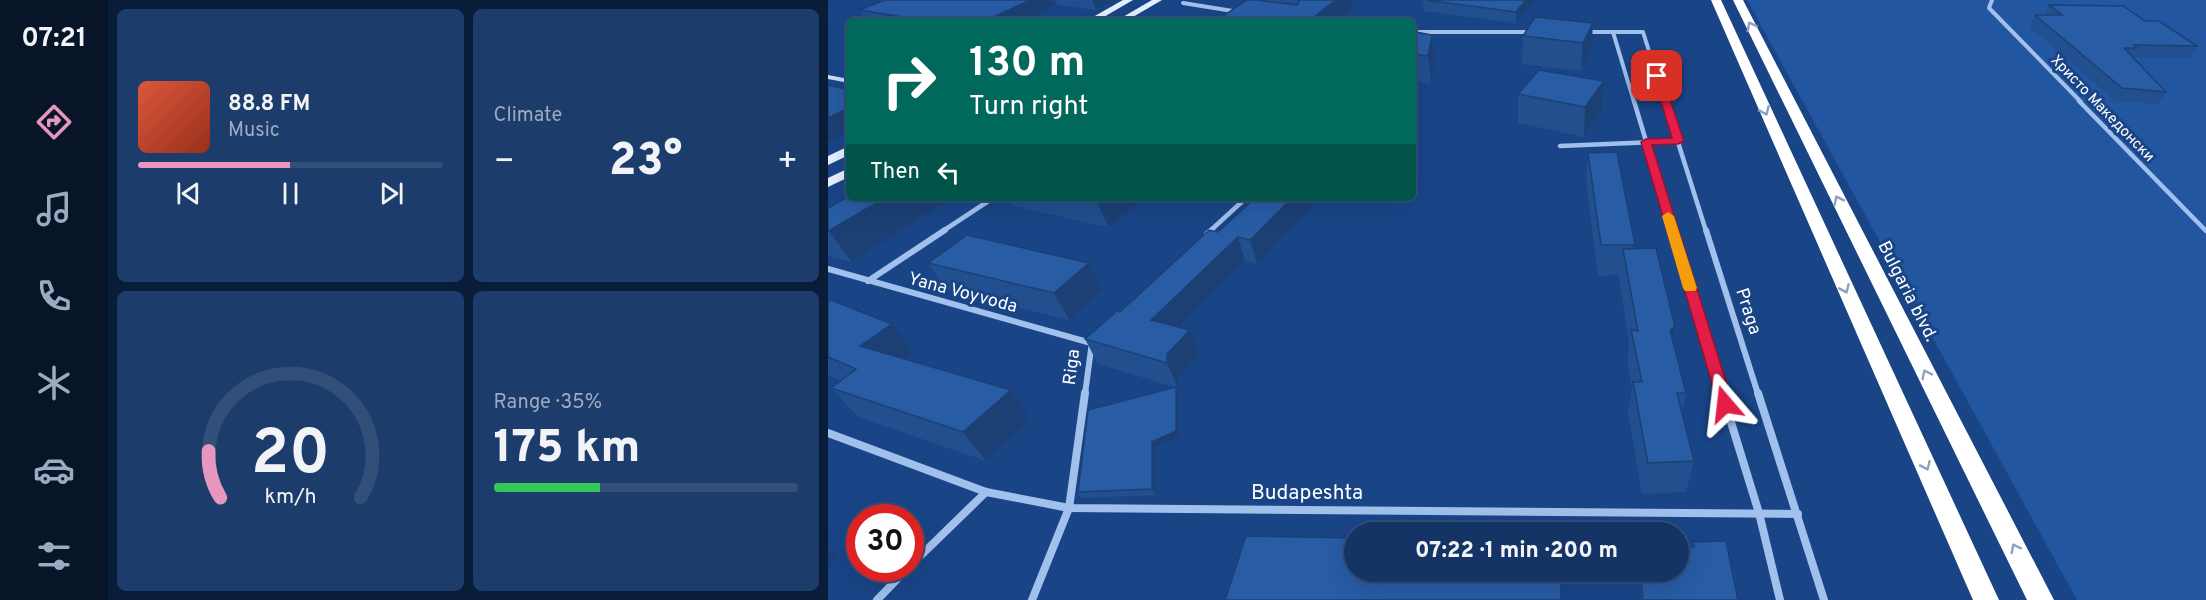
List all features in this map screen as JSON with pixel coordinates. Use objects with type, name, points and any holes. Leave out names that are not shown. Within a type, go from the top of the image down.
[{"type":"highway","points":[[1716,0],[1986,600]]},
{"type":"highway","name":"Bulgaria blvd.","points":[[1738,0],[2041,600]]},
{"type":"main road","points":[[1096,18],[1130,0]]},
{"type":"main road","points":[[1125,18],[1158,0]]},
{"type":"main road","points":[[828,161],[846,152]]},
{"type":"main road","points":[[828,183],[846,174]]},
{"type":"street","name":"Христо Македонски","points":[[1992,0],[1989,8],[2206,231]]},
{"type":"street","points":[[1184,3],[1241,12]]},
{"type":"street","points":[[1416,32],[1542,32]]},
{"type":"street","points":[[1418,37],[1423,32]]},
{"type":"street","points":[[1578,32],[1613,32],[1759,513],[1780,600]]},
{"type":"street","name":"Praga","points":[[1613,32],[1643,33],[1824,600]]},
{"type":"street","points":[[828,77],[846,80]]},
{"type":"street","points":[[1560,146],[1678,141]]},
{"type":"street","points":[[868,281],[988,201]]},
{"type":"street","points":[[1203,238],[1243,201]]},
{"type":"street","name":"Yana Voyvoda","points":[[828,269],[1091,343]]},
{"type":"street","name":"Riga","points":[[1032,600],[1069,508],[1091,343],[1099,334]]},
{"type":"street","name":"Budapeshta","points":[[828,433],[986,492],[1069,508],[1798,514]]},
{"type":"street","points":[[924,554],[986,492]]},
{"type":"street","points":[[877,600],[896,582]]},
{"type":"shaded area","points":[[1747,0],[2206,0],[2206,600],[2077,600]]},
{"type":"building","points":[[885,0],[1030,0],[991,18],[909,18],[859,10]]},
{"type":"building","points":[[1247,0],[1297,5],[1298,0],[1336,0],[1313,18],[1223,16]]},
{"type":"building","points":[[1426,0],[1526,0],[1516,12]]},
{"type":"building","points":[[2049,5],[2123,6],[2145,21],[2159,21],[2197,46],[2134,45],[2137,48],[2124,48],[2166,92],[2122,88],[2035,15],[2062,15]]},
{"type":"building","points":[[1535,17],[1593,23],[1583,43],[1523,36]]},
{"type":"building","points":[[1416,32],[1432,35],[1428,56],[1416,54]]},
{"type":"building","points":[[1539,70],[1604,81],[1585,107],[1518,94]]},
{"type":"building","points":[[828,85],[846,89],[846,109],[828,118]]},
{"type":"building","points":[[1617,152],[1635,245],[1601,245],[1588,153]]},
{"type":"building","points":[[846,198],[846,201],[880,201],[828,231],[828,208]]},
{"type":"building","points":[[1252,201],[1289,201],[1250,240],[1238,237],[1151,320],[1190,330],[1167,354],[1167,363],[1085,339],[1117,311],[1120,312],[1209,230],[1218,232]]},
{"type":"building","points":[[967,235],[1089,263],[1054,293],[928,263]]},
{"type":"building","points":[[1656,248],[1675,327],[1670,330],[1686,393],[1677,393],[1694,461],[1648,463],[1633,382],[1642,382],[1631,330],[1638,331],[1623,249]]},
{"type":"building","points":[[828,299],[892,324],[860,346],[1011,390],[963,432],[831,388],[856,369],[828,357]]},
{"type":"building","points":[[1176,387],[1176,431],[1152,442],[1152,489],[1078,492],[1088,410]]},
{"type":"building","points":[[1246,536],[1344,538],[1344,582],[1561,582],[1561,600],[1225,600]]},
{"type":"building","points":[[1726,541],[1738,600],[1643,600],[1641,582],[1689,582],[1689,547],[1694,547],[1693,542]]},
{"type":"slow traffic","points":[[1668,216],[1690,288]]},
{"type":"route","points":[[1657,76],[1678,141],[1646,142],[1725,404]]}]
